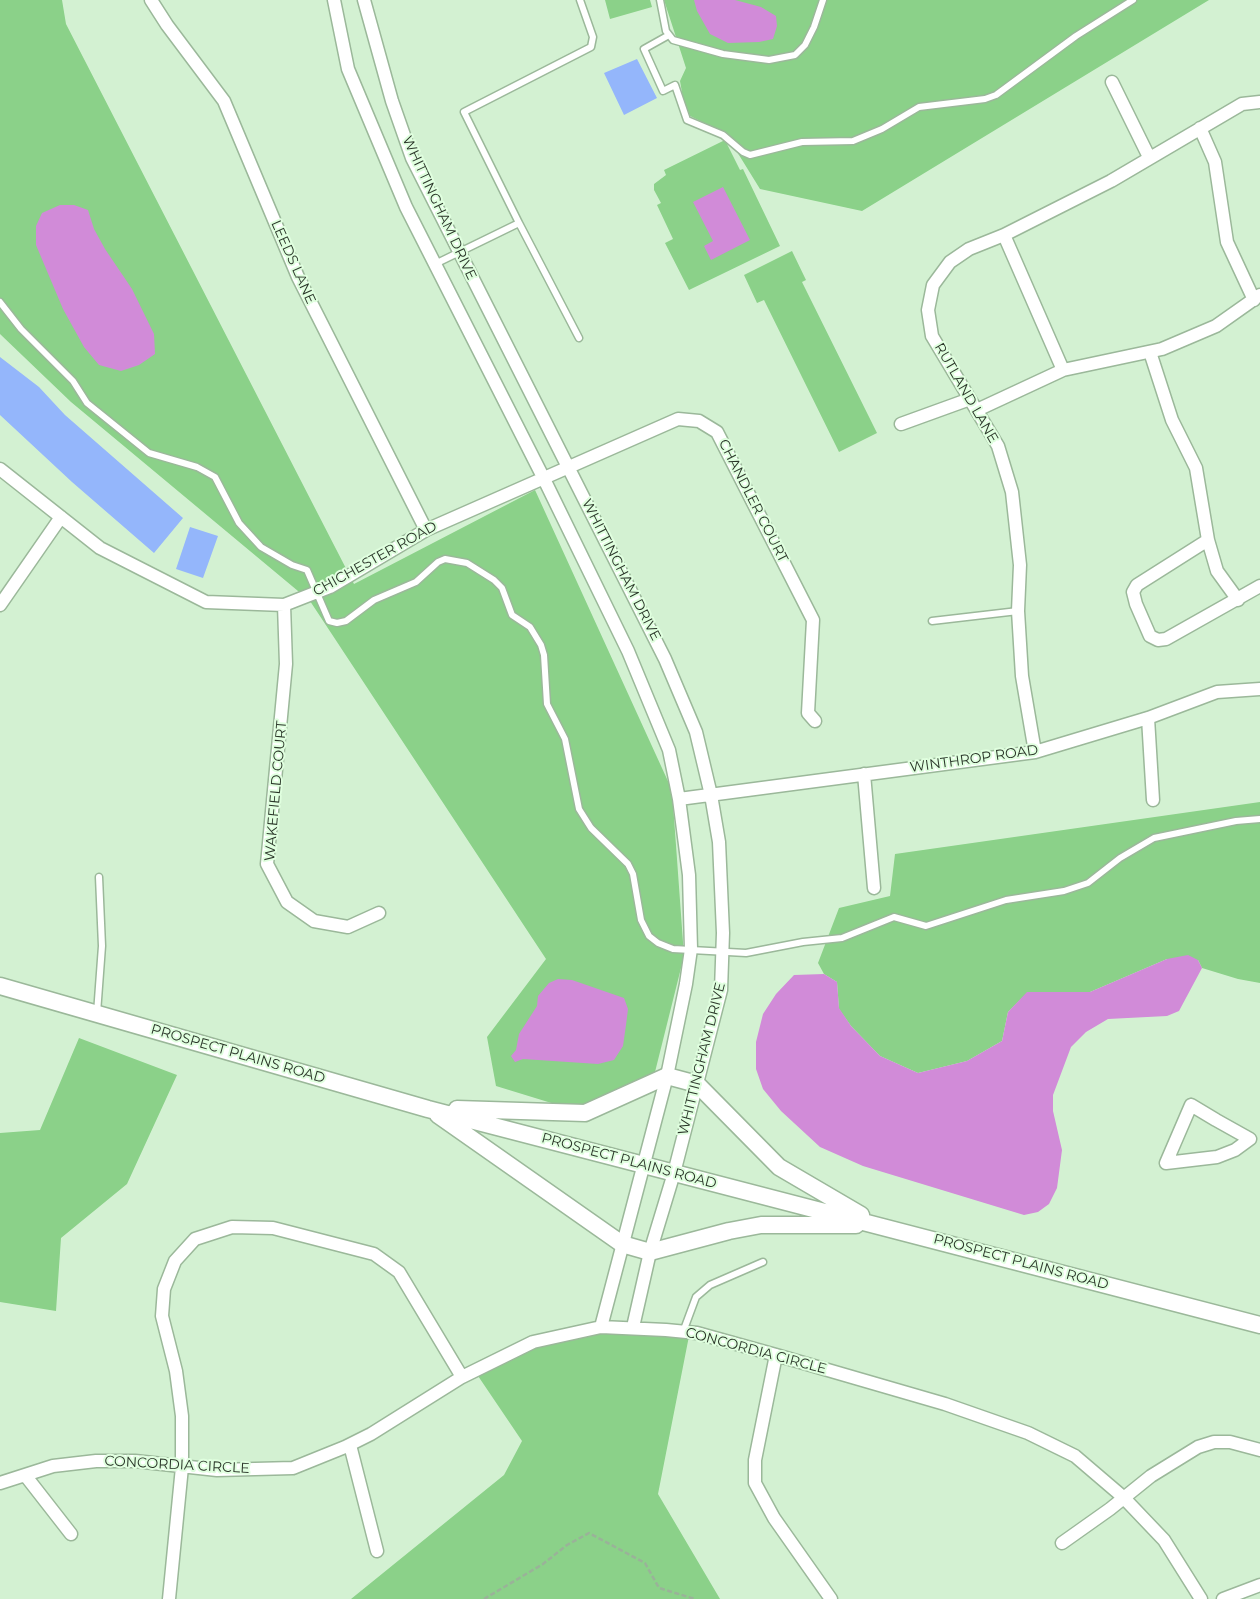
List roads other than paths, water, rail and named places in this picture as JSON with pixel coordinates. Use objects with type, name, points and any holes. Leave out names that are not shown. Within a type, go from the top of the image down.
[{"type":"street","name":"LEEDS LANE","points":[[151,0],[167,25],[224,101],[298,277],[426,530]]},
{"type":"street","name":"WHITTINGHAM DRIVE","points":[[334,0],[348,69],[406,208],[544,479],[631,660],[669,750],[680,799],[689,875],[691,950],[667,1076],[601,1327]]},
{"type":"street","name":"WHITTINGHAM DRIVE","points":[[364,0],[392,101],[412,158],[665,658],[696,732],[711,794],[719,842],[722,950],[720,990],[674,1172],[650,1252],[633,1327]]},
{"type":"street","points":[[1112,82],[1150,157]]},
{"type":"street","name":"RUTLAND LANE","points":[[1035,752],[1022,676],[1018,611],[1020,565],[1012,492],[998,446],[932,336],[928,310],[933,286],[950,262],[969,249],[1004,236],[1111,181],[1242,104],[1260,102]]},
{"type":"street","points":[[901,424],[973,404],[1063,370],[1162,349],[1216,326],[1257,297],[1227,242],[1215,162],[1200,128]]},
{"type":"street","points":[[1004,236],[1063,370]]},
{"type":"street","points":[[1150,352],[1172,420],[1196,468],[1208,540],[1217,571],[1238,600]]},
{"type":"street","name":"CHANDLER COURT","points":[[544,479],[678,419],[698,421],[717,432],[813,620],[808,713],[815,721]]},
{"type":"street","name":"CHICHESTER ROAD","points":[[0,469],[100,548],[206,602],[284,605],[330,587],[426,530],[544,479]]},
{"type":"street","points":[[0,605],[61,517]]},
{"type":"street","points":[[1208,540],[1137,585],[1133,592],[1141,620],[1150,636],[1158,640],[1166,639],[1260,586]]},
{"type":"street","name":"WAKEFIELD COURT","points":[[284,605],[286,664],[268,864],[287,902],[314,921],[348,927],[379,913]]},
{"type":"street","name":"WINTHROP ROAD","points":[[680,799],[1035,752],[1148,718],[1217,692],[1260,689]]},
{"type":"street","points":[[1148,718],[1153,800]]},
{"type":"street","points":[[864,774],[874,888]]},
{"type":"street","name":"PROSPECT PLAINS ROAD","points":[[0,986],[428,1108],[1260,1325]]},
{"type":"street","points":[[428,1108],[585,1114],[667,1076],[697,1084],[779,1167],[880,1225]]},
{"type":"street","points":[[1192,1105],[1255,1141],[1217,1157],[1166,1163],[1192,1105]]},
{"type":"street","points":[[428,1108],[622,1244],[650,1252],[729,1230],[761,1225],[880,1225]]},
{"type":"street","points":[[169,1599],[182,1466],[182,1416],[176,1371],[162,1316],[164,1289],[175,1261],[195,1239],[232,1227],[273,1228],[374,1254],[399,1272],[462,1377]]},
{"type":"street","name":"CONCORDIA CIRCLE","points":[[0,1483],[54,1466],[96,1461],[135,1461],[217,1470],[293,1468],[350,1444],[462,1377],[532,1342],[601,1327],[633,1327],[697,1333],[945,1404],[1028,1433],[1075,1456],[1123,1497],[1164,1540],[1201,1599]]},
{"type":"street","points":[[776,1355],[755,1460],[755,1483],[774,1518],[831,1599]]},
{"type":"street","points":[[1062,1543],[1110,1509],[1123,1497],[1198,1447],[1214,1442],[1230,1442],[1260,1450]]},
{"type":"street","points":[[350,1444],[377,1551]]},
{"type":"street","points":[[25,1475],[70,1534]]},
{"type":"street","points":[[1224,1599],[1260,1585]]},
{"type":"lane","points":[[579,338],[464,112],[591,47],[593,37],[580,0]]},
{"type":"lane","points":[[660,0],[666,31],[672,40],[722,54],[768,60],[785,59],[795,55],[805,45],[814,27],[823,0]]},
{"type":"lane","points":[[669,35],[644,49],[663,91],[675,85],[687,120],[723,135],[743,152],[750,155],[802,142],[853,141],[875,133],[919,108],[986,99],[996,94],[1076,36],[1133,0]]},
{"type":"lane","points":[[435,264],[519,223]]},
{"type":"lane","points":[[0,302],[21,329],[72,380],[87,403],[149,453],[197,466],[216,477],[231,509],[261,547],[282,561],[308,570],[325,616],[329,621],[337,623],[346,621],[385,594],[416,582],[438,562],[445,559],[467,563],[494,580],[502,588],[512,615],[530,627],[541,644],[544,655],[547,704],[565,739],[575,798],[584,819],[628,864],[633,874],[641,920],[649,936],[658,943],[673,949],[722,950],[746,953],[803,942],[842,938],[894,917],[926,926],[1006,900],[1064,891],[1088,883],[1120,858],[1154,838],[1236,821],[1260,819]]},
{"type":"lane","points":[[932,621],[1018,611]]},
{"type":"lane","points":[[96,1013],[102,946],[99,877]]},
{"type":"lane","points":[[684,1332],[696,1297],[710,1285],[763,1262]]}]
